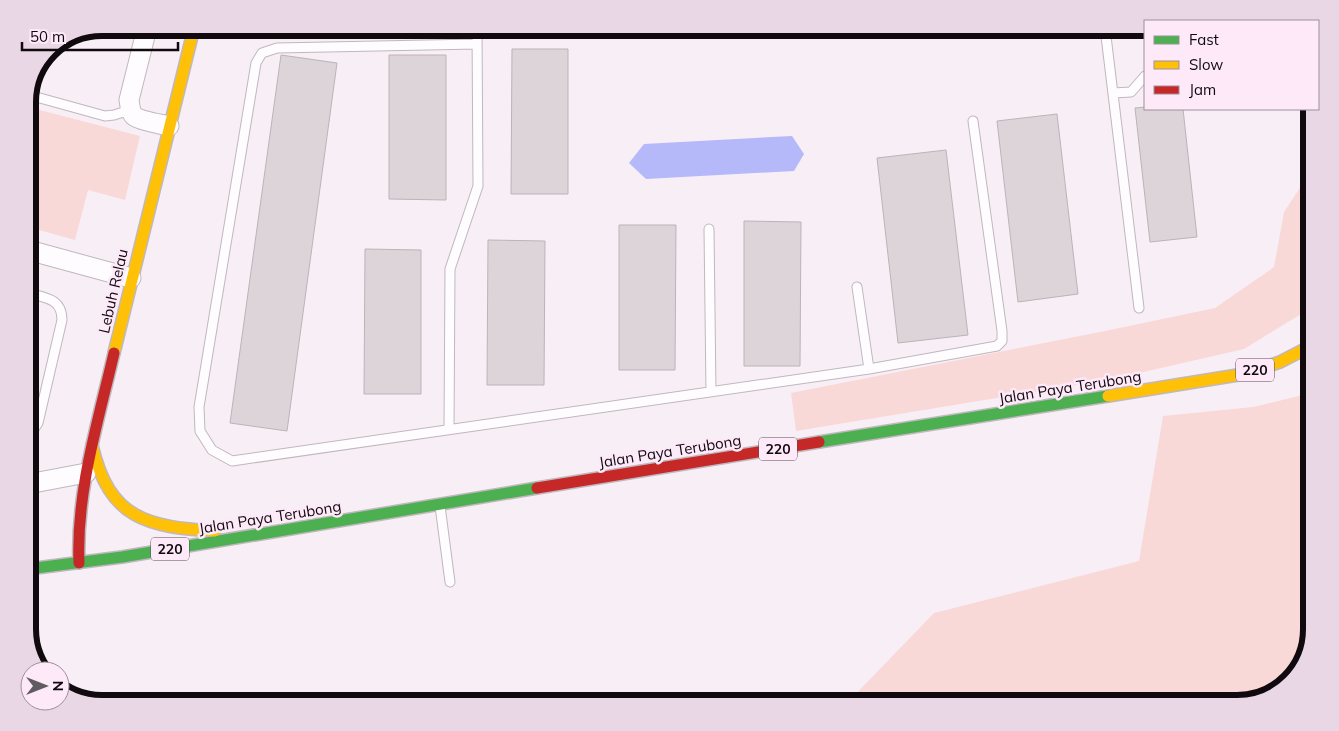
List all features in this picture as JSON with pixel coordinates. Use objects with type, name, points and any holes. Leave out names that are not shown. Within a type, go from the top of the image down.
[{"type":"main road","name":"Lebuh Relau","points":[[79,563],[77,545],[80,499],[131,278],[192,36]]},
{"type":"main road","name":"Jalan Paya Terubong","points":[[36,568],[262,534],[1244,374],[1280,362],[1303,350]]},
{"type":"main road","points":[[92,445],[99,474],[114,498],[131,514],[144,521],[167,527],[262,534]]},
{"type":"street","points":[[145,36],[129,100],[130,110],[138,118],[169,126]]},
{"type":"street","points":[[36,252],[131,278]]},
{"type":"street","points":[[36,482],[86,473]]},
{"type":"lane","points":[[449,429],[450,268],[478,186],[477,36]]},
{"type":"lane","points":[[1106,36],[1139,308]]},
{"type":"lane","points":[[477,44],[277,48],[262,53],[256,63],[199,407],[200,431],[212,450],[232,461],[869,369],[997,346],[1002,341],[1002,331],[973,121]]},
{"type":"lane","points":[[1113,93],[1131,92],[1144,77]]},
{"type":"lane","points":[[36,97],[105,116],[130,110]]},
{"type":"lane","points":[[709,229],[711,392]]},
{"type":"lane","points":[[857,287],[869,369]]},
{"type":"lane","points":[[36,295],[50,299],[58,304],[62,311],[62,320],[36,426]]},
{"type":"lane","points":[[440,504],[450,582]]},
{"type":"shaded area","points":[[36,109],[140,136],[125,200],[88,190],[75,240],[36,229]]},
{"type":"shaded area","points":[[1303,183],[1303,313],[1244,349],[1113,379],[796,431],[791,393],[1215,308],[1274,267],[1284,212]]},
{"type":"shaded area","points":[[1303,395],[1303,629],[1301,646],[1296,658],[1289,669],[1277,681],[1254,693],[1237,695],[855,695],[934,613],[1139,561],[1163,416],[1253,407]]},
{"type":"water","points":[[792,136],[804,154],[794,171],[646,179],[629,163],[644,144]]},
{"type":"building","points":[[512,49],[568,49],[568,194],[511,194]]},
{"type":"building","points":[[281,55],[337,63],[287,431],[230,423]]},
{"type":"building","points":[[389,55],[446,55],[446,200],[389,199]]},
{"type":"building","points":[[1144,107],[1144,110],[1183,110],[1197,237],[1150,242],[1135,108]]},
{"type":"building","points":[[1057,114],[1078,294],[1018,302],[997,121]]},
{"type":"building","points":[[946,150],[968,335],[898,343],[877,158]]},
{"type":"building","points":[[744,221],[801,222],[800,366],[744,366]]},
{"type":"building","points":[[619,225],[676,225],[675,370],[619,370]]},
{"type":"building","points":[[488,240],[545,241],[544,385],[487,385]]},
{"type":"building","points":[[365,249],[421,250],[421,394],[364,394]]},
{"type":"traffic: fast","points":[[819,442],[1108,396]]},
{"type":"traffic: fast","points":[[36,568],[122,557],[537,488]]},
{"type":"traffic: slow","points":[[114,353],[192,36]]},
{"type":"traffic: slow","points":[[1108,396],[1244,374],[1280,362],[1303,350]]},
{"type":"traffic: slow","points":[[92,445],[99,470],[109,489],[120,504],[134,514],[151,522],[169,526],[215,531]]},
{"type":"traffic: jam","points":[[79,563],[81,510],[89,457],[114,353]]},
{"type":"traffic: jam","points":[[537,488],[819,442]]}]
